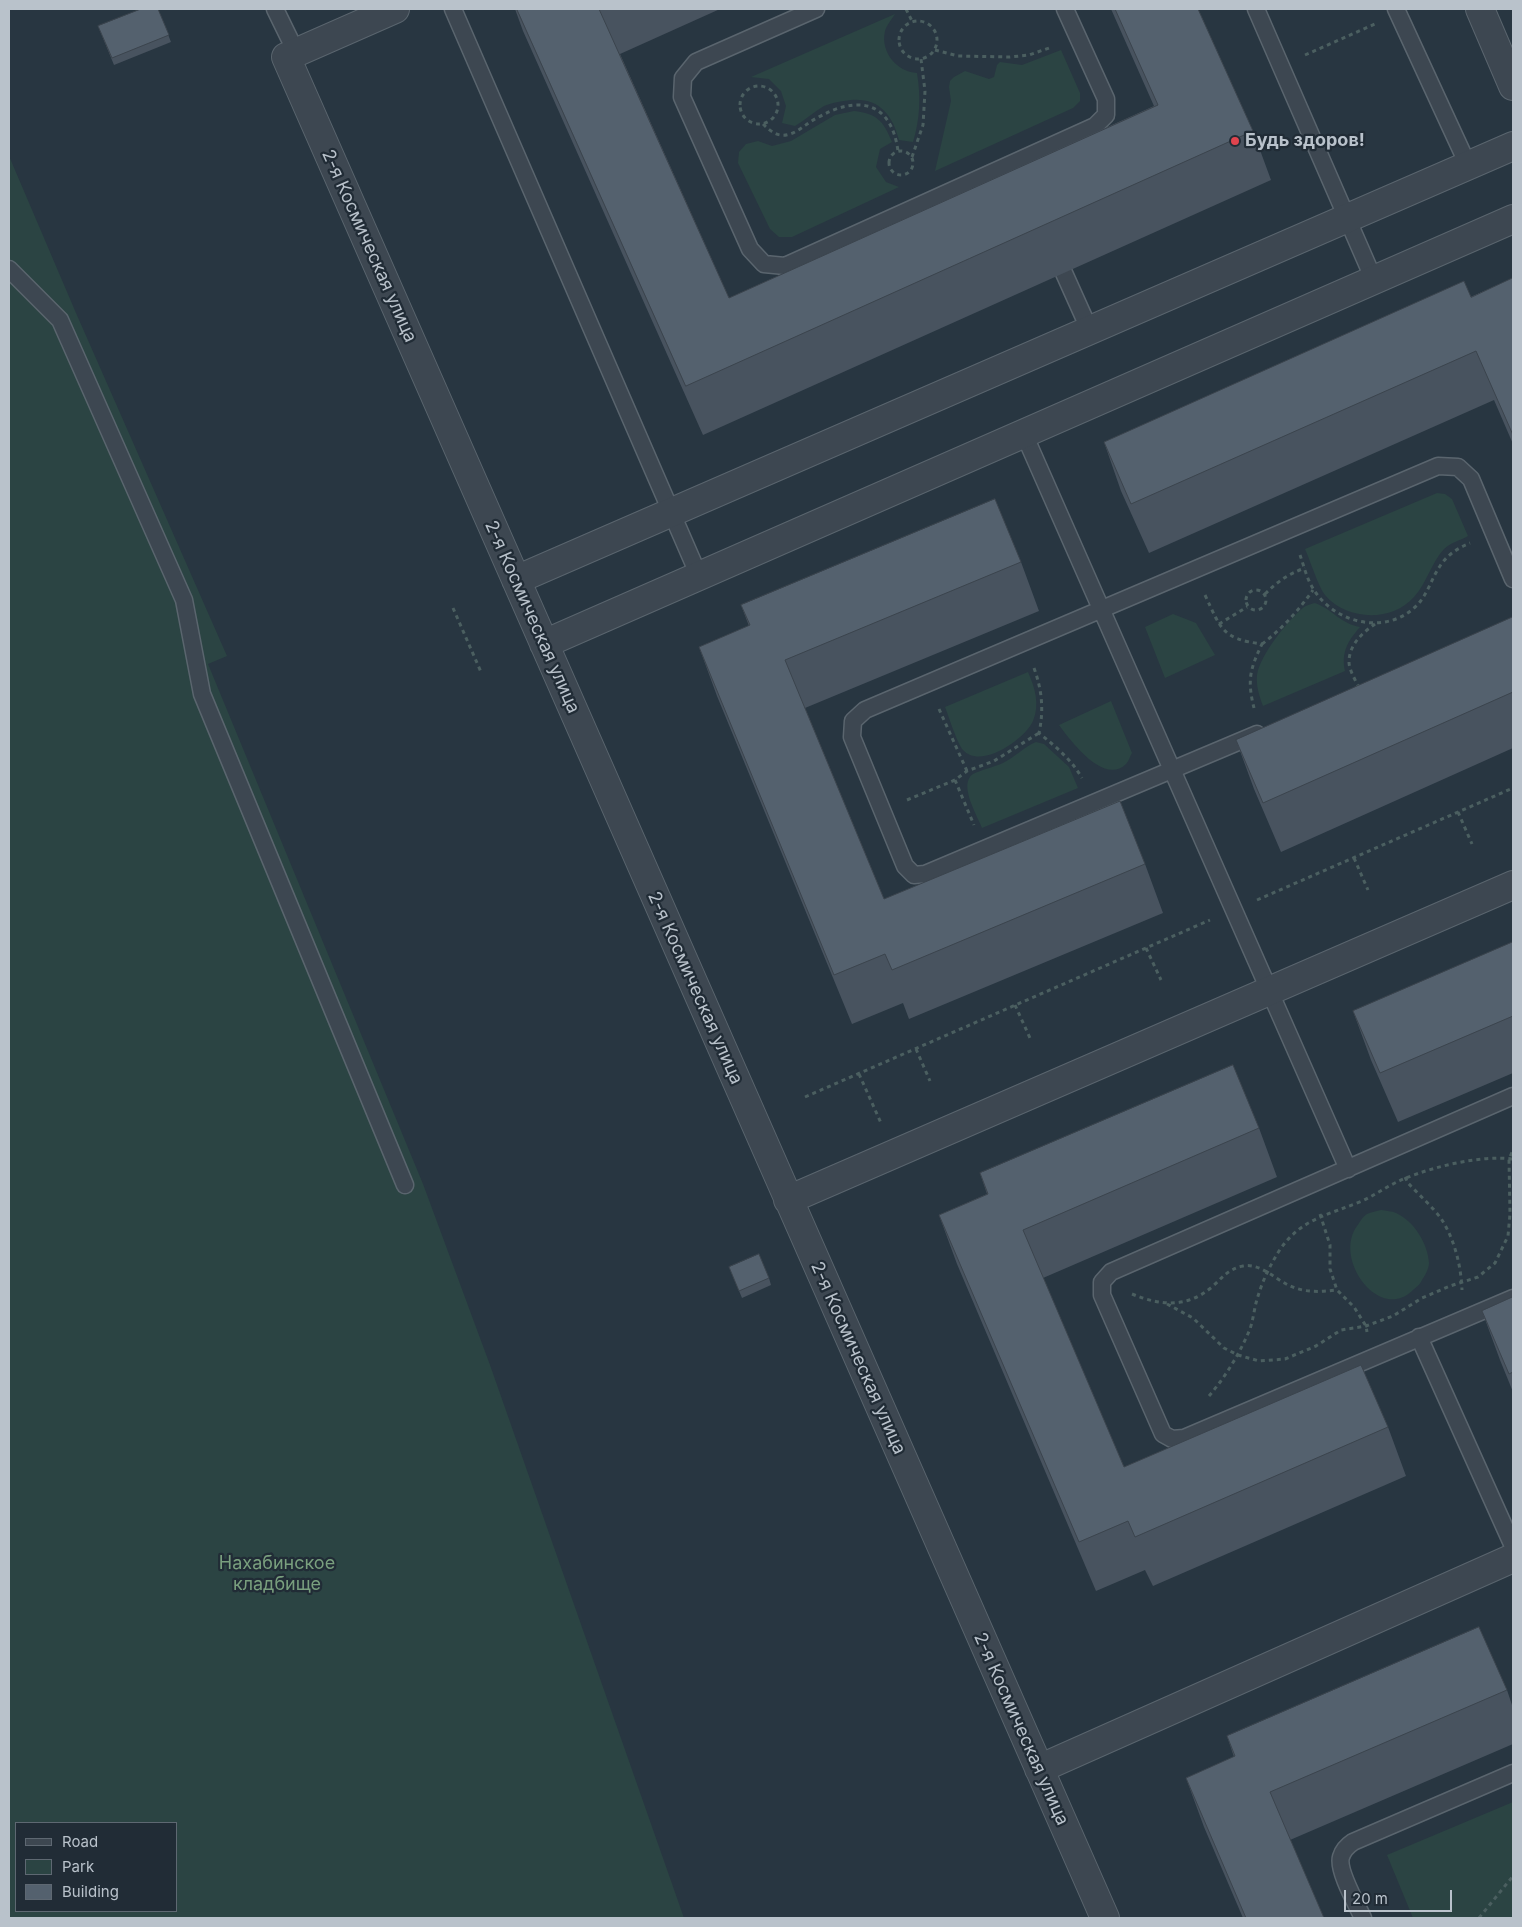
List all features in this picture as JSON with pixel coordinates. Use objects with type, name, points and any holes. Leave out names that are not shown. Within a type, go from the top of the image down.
[{"type":"street","points":[[291,54],[395,9]]},
{"type":"street","points":[[1480,9],[1513,86]]},
{"type":"street","name":"2-я Космическая улица","points":[[291,54],[516,580],[1105,1918]]},
{"type":"street","points":[[516,580],[1513,146]]},
{"type":"street","points":[[544,644],[1513,219]]},
{"type":"street","points":[[788,1200],[1513,886]]},
{"type":"street","points":[[1039,1768],[1513,1558]]},
{"type":"lane","points":[[275,9],[291,54]]},
{"type":"lane","points":[[453,9],[699,576]]},
{"type":"lane","points":[[816,9],[696,62],[684,78],[682,97],[750,249],[764,264],[785,266],[1094,126],[1106,115],[1106,99],[1065,9]]},
{"type":"lane","points":[[1256,9],[1374,280]]},
{"type":"lane","points":[[1397,11],[1468,166]]},
{"type":"lane","points":[[1014,162],[1022,180]]},
{"type":"lane","points":[[9,269],[60,320],[184,600],[202,694],[405,1185]]},
{"type":"lane","points":[[1064,272],[1090,331]]},
{"type":"lane","points":[[1024,434],[1348,1169]]},
{"type":"lane","points":[[1269,729],[925,874],[914,875],[905,866],[852,737],[853,721],[865,710],[1438,466],[1458,467],[1471,479],[1513,579]]},
{"type":"lane","points":[[1513,1096],[1111,1272],[1102,1282],[1102,1295],[1163,1434],[1172,1439],[1184,1438],[1513,1298]]},
{"type":"lane","points":[[1420,1337],[1513,1546]]},
{"type":"lane","points":[[1363,1918],[1341,1868],[1340,1859],[1346,1847],[1353,1842],[1513,1773]]},
{"type":"path","points":[[906,9],[912,22]]},
{"type":"path","points":[[1281,66],[1397,11]]},
{"type":"path","points":[[915,20],[926,22],[934,30],[937,40],[935,50],[929,56],[922,59],[913,59],[906,56],[899,46],[898,35],[904,25],[912,22],[915,20]]},
{"type":"path","points":[[935,50],[958,56],[1010,57],[1029,55],[1078,37]]},
{"type":"path","points":[[912,157],[907,152],[898,151],[890,156],[888,165],[893,173],[899,175],[906,174],[911,170],[912,157],[923,124],[924,91],[922,59]]},
{"type":"path","points":[[763,124],[771,121],[776,115],[779,104],[776,94],[768,87],[757,85],[746,90],[740,100],[740,111],[747,121],[763,124],[778,135],[790,134],[837,108],[855,105],[870,106],[881,112],[890,122],[896,135],[898,151]]},
{"type":"path","points":[[1289,529],[1313,590],[1322,600],[1341,615],[1361,622],[1376,624]]},
{"type":"path","points":[[1359,690],[1349,663],[1352,648],[1362,634],[1376,624],[1398,617],[1414,608],[1429,588],[1440,565],[1455,550],[1493,531]]},
{"type":"path","points":[[1265,594],[1278,581],[1292,572],[1305,568]]},
{"type":"path","points":[[1192,570],[1222,629],[1235,638],[1262,644]]},
{"type":"path","points":[[1258,590],[1265,594],[1267,600],[1262,610],[1252,610],[1247,607],[1246,599],[1250,591],[1258,590]]},
{"type":"path","points":[[1269,729],[1254,706],[1250,686],[1251,667],[1262,644],[1275,634],[1313,590]]},
{"type":"path","points":[[1219,624],[1247,607]]},
{"type":"path","points":[[453,608],[481,672]]},
{"type":"path","points":[[882,811],[954,780],[967,770],[994,761],[1039,733],[1043,714],[1042,696],[1024,642]]},
{"type":"path","points":[[928,683],[967,770]]},
{"type":"path","points":[[1039,733],[1058,748],[1075,766],[1095,802]]},
{"type":"path","points":[[954,780],[985,849]]},
{"type":"path","points":[[806,1097],[1513,788]]},
{"type":"path","points":[[1458,812],[1472,844]]},
{"type":"path","points":[[1354,858],[1368,890]]},
{"type":"path","points":[[1146,948],[1161,980]]},
{"type":"path","points":[[1015,1005],[1030,1038]]},
{"type":"path","points":[[916,1049],[930,1081]]},
{"type":"path","points":[[860,1074],[895,1154]]},
{"type":"path","points":[[1391,1150],[1405,1178],[1442,1219],[1453,1244],[1461,1272],[1464,1319]]},
{"type":"path","points":[[1508,1236],[1513,1150]]},
{"type":"path","points":[[1206,1400],[1238,1355],[1251,1327],[1256,1302],[1268,1271],[1281,1249],[1298,1230],[1320,1216],[1375,1195],[1405,1178],[1471,1160],[1511,1159]]},
{"type":"path","points":[[1307,1187],[1320,1216],[1330,1246],[1330,1269],[1337,1290],[1354,1307],[1366,1326],[1372,1357]]},
{"type":"path","points":[[1102,1282],[1136,1296],[1166,1304],[1193,1318],[1224,1348],[1238,1355],[1260,1361],[1286,1359],[1316,1346],[1340,1330],[1366,1326],[1393,1316],[1422,1298],[1478,1277],[1495,1262],[1513,1230]]},
{"type":"path","points":[[1166,1304],[1191,1301],[1212,1287],[1226,1272],[1244,1265],[1268,1271],[1288,1286],[1312,1293],[1337,1290]]},
{"type":"path","points":[[1479,1918],[1513,1876]]},
{"type":"green space","points":[[895,14],[886,29],[884,39],[885,46],[892,60],[903,69],[917,73],[919,108],[913,142],[899,140],[888,115],[877,105],[861,100],[844,101],[824,106],[795,126],[782,123],[786,106],[781,91],[769,79],[751,77]]},
{"type":"green space","points":[[1061,50],[1080,93],[1080,101],[1073,108],[935,171],[951,101],[950,81],[954,77],[965,71],[989,79],[994,77],[997,65],[1000,62],[1022,65]]},
{"type":"green space","points":[[854,111],[874,116],[886,128],[892,142],[880,149],[876,167],[886,182],[899,187],[792,237],[779,237],[770,229],[738,163],[739,152],[746,144],[758,141],[772,146],[791,141],[835,115]]},
{"type":"green space","name":"Нахабинское кладбище","points":[[9,156],[227,656],[208,664],[423,1184],[490,1365],[684,1918],[9,1918]]},
{"type":"green space","points":[[1437,493],[1445,494],[1452,499],[1468,536],[1444,549],[1414,597],[1393,611],[1369,615],[1345,610],[1325,595],[1305,549]]},
{"type":"green space","points":[[1315,603],[1347,623],[1360,627],[1346,647],[1344,658],[1345,671],[1263,706],[1258,690],[1257,675],[1263,658],[1290,620],[1304,607]]},
{"type":"green space","points":[[1173,614],[1196,623],[1215,655],[1165,678],[1145,627]]},
{"type":"green space","points":[[1028,672],[1035,690],[1036,708],[1033,721],[1028,728],[1012,743],[1002,750],[991,754],[971,755],[963,750],[945,707]]},
{"type":"green space","points":[[1111,701],[1132,753],[1126,764],[1117,769],[1108,769],[1088,758],[1071,741],[1059,725]]},
{"type":"green space","points":[[1036,742],[1044,744],[1069,767],[1078,788],[982,828],[970,800],[967,785],[969,779],[973,774],[1003,763]]},
{"type":"green space","points":[[1381,1210],[1396,1213],[1409,1222],[1423,1241],[1428,1256],[1429,1263],[1426,1274],[1419,1285],[1399,1298],[1386,1299],[1374,1293],[1363,1282],[1355,1269],[1351,1254],[1351,1240],[1357,1226],[1366,1215]]},
{"type":"green space","points":[[1513,1802],[1513,1918],[1413,1918],[1387,1855]]},
{"type":"building","points":[[141,9],[158,9],[169,35],[112,58],[98,26]]},
{"type":"building","points":[[517,9],[599,9],[729,298],[1158,105],[1115,9],[1198,9],[1253,131],[686,386]]},
{"type":"building","points":[[1513,278],[1513,435],[1476,351],[1131,504],[1104,442],[1464,281],[1471,297]]},
{"type":"building","points":[[995,499],[1021,562],[785,660],[884,899],[1120,801],[1145,864],[892,970],[885,954],[834,975],[699,647],[750,625],[741,605]]},
{"type":"building","points":[[1513,617],[1513,692],[1263,803],[1236,740]]},
{"type":"building","points":[[1513,942],[1513,1016],[1380,1073],[1353,1011]]},
{"type":"building","points":[[1233,1065],[1259,1128],[1023,1230],[1124,1467],[1361,1365],[1388,1427],[1135,1537],[1128,1521],[1079,1542],[939,1215],[988,1194],[980,1173]]},
{"type":"building","points":[[759,1254],[769,1278],[739,1291],[729,1267]]},
{"type":"building","points":[[1513,1297],[1513,1372],[1509,1374],[1482,1311]]},
{"type":"building","points":[[1479,1627],[1507,1690],[1270,1792],[1324,1918],[1246,1918],[1186,1778],[1235,1756],[1227,1736]]},
{"type":"place","name":"Будь здоров!","points":[[1235,141]]}]
